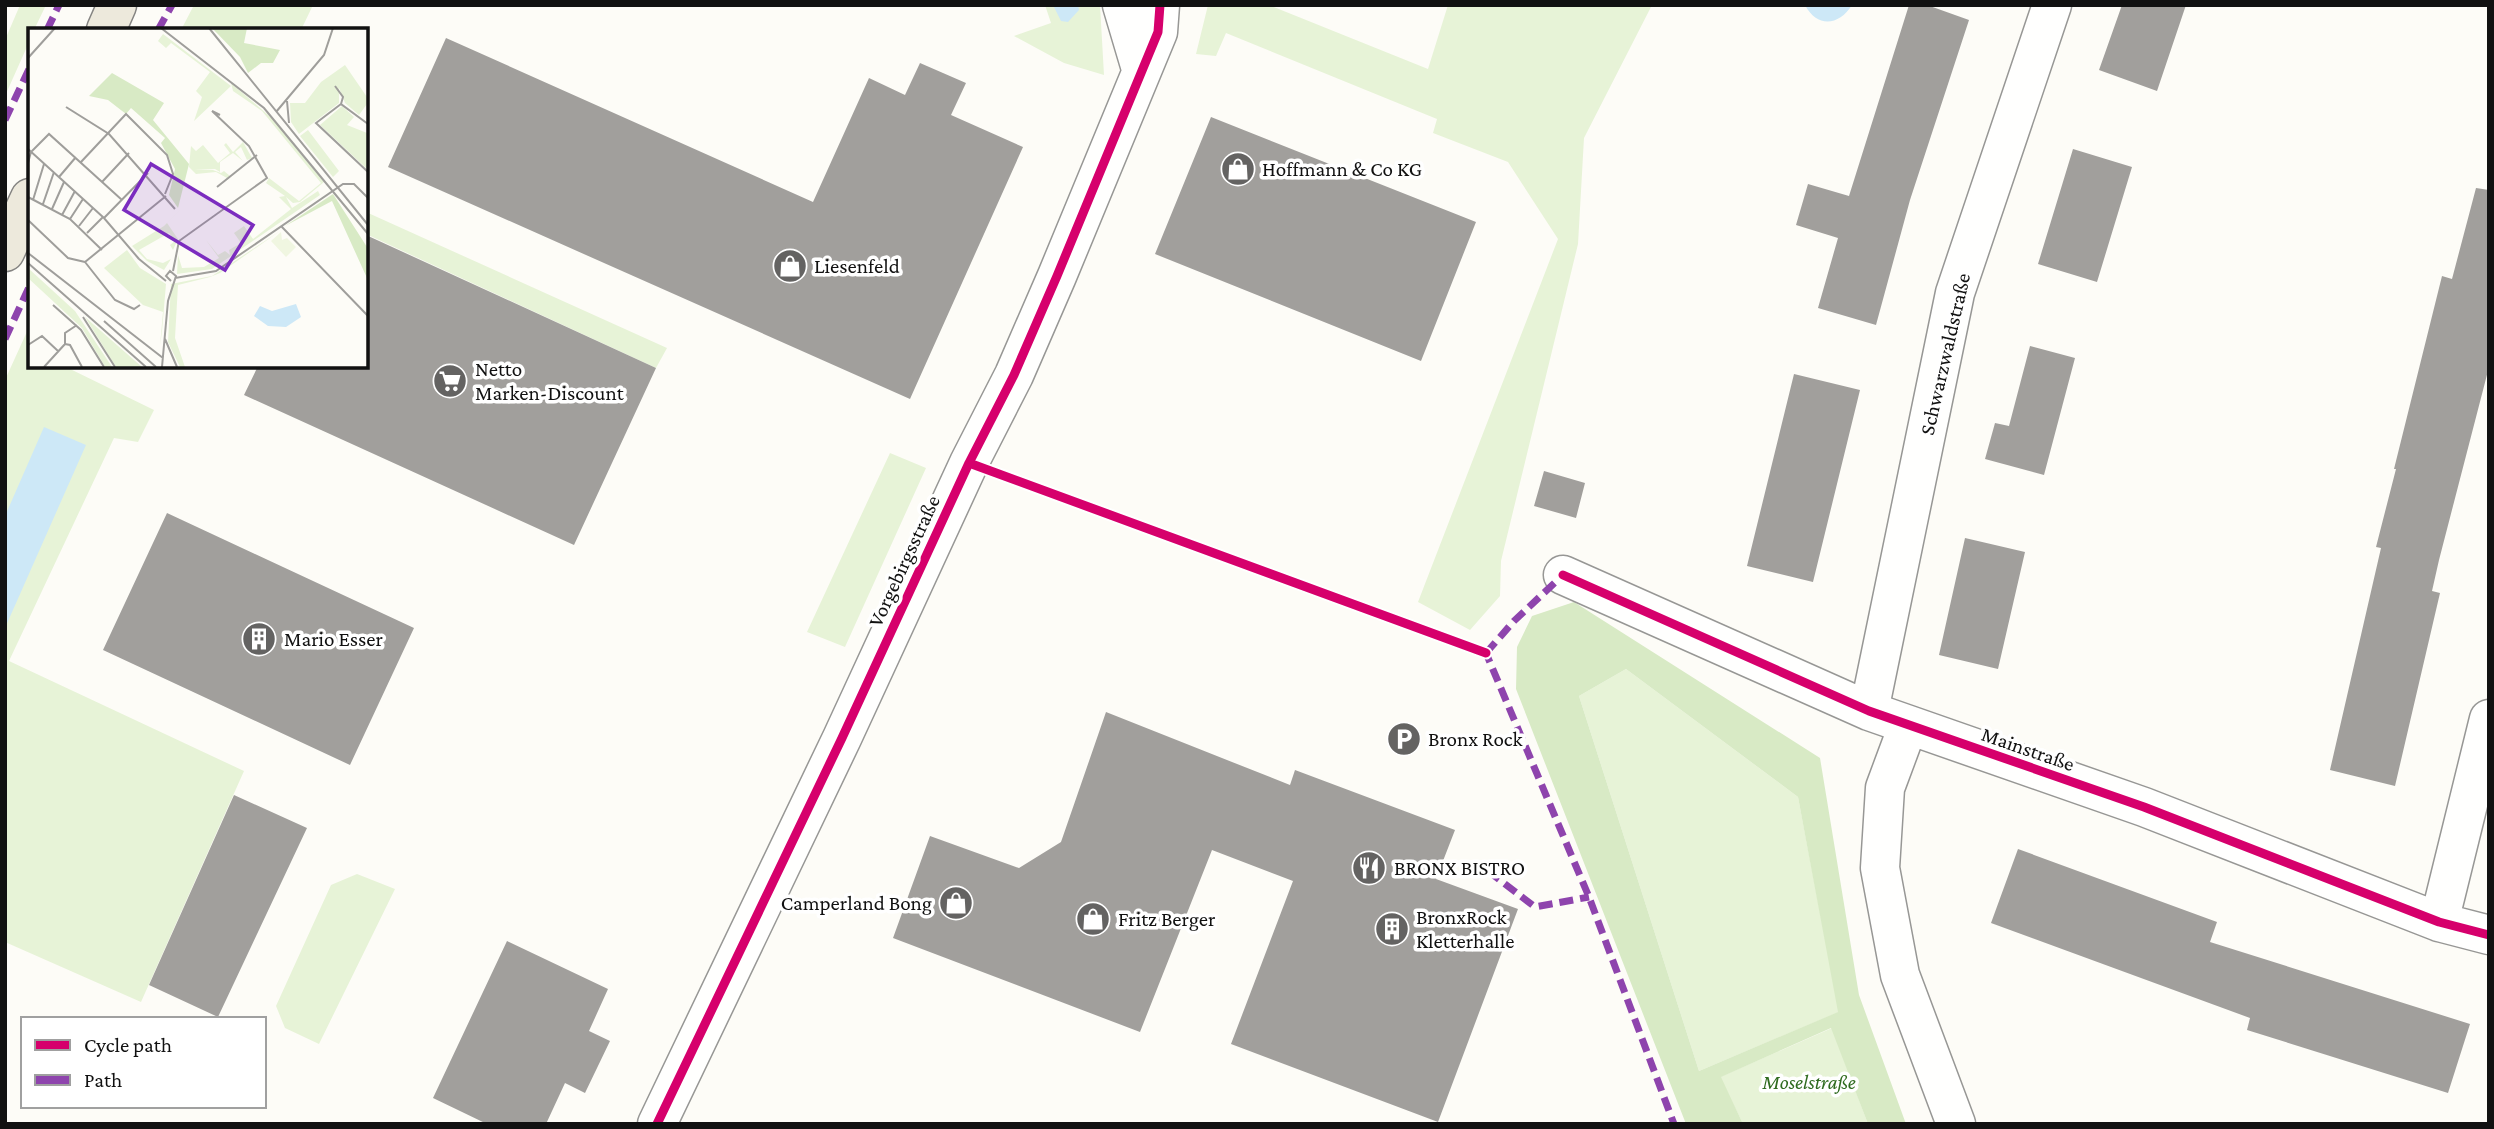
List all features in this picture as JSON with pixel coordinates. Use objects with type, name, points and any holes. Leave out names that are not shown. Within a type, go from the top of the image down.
[{"type":"main road","points":[[5,252],[28,202]]},
{"type":"street","points":[[1122,5],[1141,69]]},
{"type":"street","name":"Vorgebirgsstraße","points":[[657,1124],[842,738],[969,463],[1014,375],[1158,32],[1160,5]]},
{"type":"street","name":"Schwarzwaldstraße","points":[[1869,711],[1955,293],[2052,5]]},
{"type":"street","name":"Mainstraße","points":[[1563,575],[1869,711],[2144,807],[2439,922],[2489,935]]},
{"type":"street","points":[[2439,922],[2489,719]]},
{"type":"street","points":[[1908,726],[1885,788],[1880,868],[1900,975],[1956,1124]]},
{"type":"green space","points":[[20,5],[46,5],[35,28],[28,28],[28,44],[5,96],[5,40]]},
{"type":"green space","points":[[194,5],[313,5],[302,28],[182,28]]},
{"type":"green space","points":[[1045,5],[1100,5],[1104,75],[1064,63],[1014,36],[1051,23]]},
{"type":"green space","points":[[1208,5],[1269,5],[1428,69],[1448,5],[1652,5],[1584,138],[1578,244],[1501,561],[1500,596],[1470,630],[1418,602],[1558,239],[1508,162],[1433,133],[1437,119],[1226,33],[1216,56],[1196,54]]},
{"type":"green space","points":[[368,213],[667,348],[656,368],[368,235]]},
{"type":"green space","points":[[28,329],[28,368],[68,368],[154,410],[138,442],[114,438],[9,661],[244,771],[141,1002],[5,942],[5,380]]},
{"type":"green space","points":[[890,453],[926,468],[845,647],[807,632]]},
{"type":"green space","points":[[1574,602],[1820,758],[1859,995],[1906,1124],[1868,1124],[1831,1028],[1721,1077],[1743,1124],[1686,1124],[1516,689],[1517,647],[1532,616]],"holes":[[[1626,669],[1798,797],[1838,1012],[1699,1071],[1579,696]]]},
{"type":"green space","points":[[1626,669],[1798,797],[1839,1012],[1699,1071],[1579,696]]},
{"type":"green space","points":[[357,874],[395,889],[319,1044],[285,1028],[276,1006],[331,885]]},
{"type":"green space","name":"Moselstraße","points":[[1832,1028],[1868,1124],[1743,1124],[1720,1077]]},
{"type":"water","points":[[1053,5],[1078,5],[1079,10],[1068,22],[1061,21]]},
{"type":"water","points":[[1805,5],[1852,5],[1841,17],[1828,22],[1816,18]]},
{"type":"water","points":[[44,427],[86,445],[5,628],[5,516]]},
{"type":"building","points":[[1909,5],[1927,5],[1969,20],[1910,200],[1876,325],[1818,308],[1838,238],[1796,225],[1808,184],[1849,196]]},
{"type":"building","points":[[2122,5],[2186,5],[2157,91],[2099,70]]},
{"type":"building","name":"Liesenfeld","points":[[446,38],[813,202],[869,78],[905,95],[920,63],[966,83],[951,115],[1023,147],[910,399],[388,167]]},
{"type":"building","points":[[1211,117],[1476,222],[1421,361],[1155,254]]},
{"type":"building","points":[[2073,149],[2132,167],[2097,282],[2038,264]]},
{"type":"building","points":[[2476,188],[2489,190],[2489,367],[2432,591],[2440,593],[2395,786],[2330,770],[2381,548],[2376,547],[2442,276],[2452,279]]},
{"type":"building","name":"Netto Marken-Discount","points":[[368,236],[656,368],[574,545],[244,395],[257,368],[368,368]]},
{"type":"building","points":[[2030,346],[2075,358],[2044,475],[1985,459],[1995,423],[2009,426]]},
{"type":"building","points":[[1794,374],[1860,390],[1813,582],[1747,566]]},
{"type":"building","points":[[1544,471],[1585,483],[1576,518],[1534,506]]},
{"type":"building","name":"Mario Esser","points":[[167,513],[414,628],[350,765],[103,650]]},
{"type":"building","points":[[1965,538],[2025,552],[1998,669],[1939,655]]},
{"type":"building","points":[[1106,712],[1290,785],[1295,770],[1455,830],[1436,879],[1518,909],[1438,1122],[1231,1044],[1293,881],[1212,850],[1140,1032],[893,938],[930,836],[1019,868],[1061,842]]},
{"type":"building","points":[[234,795],[307,828],[218,1017],[149,985]]},
{"type":"building","points":[[2018,849],[2217,922],[2210,942],[2470,1024],[2448,1093],[2247,1030],[2250,1018],[1991,923]]},
{"type":"building","points":[[507,941],[608,989],[589,1031],[610,1041],[585,1093],[565,1083],[546,1124],[487,1124],[433,1098]]},
{"type":"marked path","points":[[48,28],[59,5]]},
{"type":"marked path","points":[[159,28],[172,5]]},
{"type":"marked path","points":[[5,120],[28,71]]},
{"type":"marked path","points":[[5,339],[28,289]]},
{"type":"marked path","points":[[1486,653],[1514,621],[1563,575]]},
{"type":"marked path","points":[[1482,652],[1486,653],[1589,897],[1674,1124]]},
{"type":"marked path","points":[[1488,871],[1535,907],[1589,897]]},
{"type":"cycle path","points":[[657,1124],[842,738],[969,463],[1014,375],[1158,32],[1160,5]]},
{"type":"cycle path","points":[[969,463],[1486,653]]},
{"type":"cycle path","points":[[1563,575],[1869,711],[2144,807],[2439,922],[2489,935]]},
{"type":"place","name":"Hoffmann & Co KG","points":[[1238,169]]},
{"type":"place","name":"Liesenfeld","points":[[790,266]]},
{"type":"place","name":"Netto Marken-Discount","points":[[450,381]]},
{"type":"place","name":"Mario Esser","points":[[259,639]]},
{"type":"place","name":"Bronx Rock","points":[[1404,739]]},
{"type":"place","name":"BRONX BISTRO","points":[[1369,868]]},
{"type":"place","name":"Camperland Bong","points":[[956,903]]},
{"type":"place","name":"Fritz Berger","points":[[1093,919]]},
{"type":"place","name":"BronxRock Kletterhalle","points":[[1392,929]]}]
